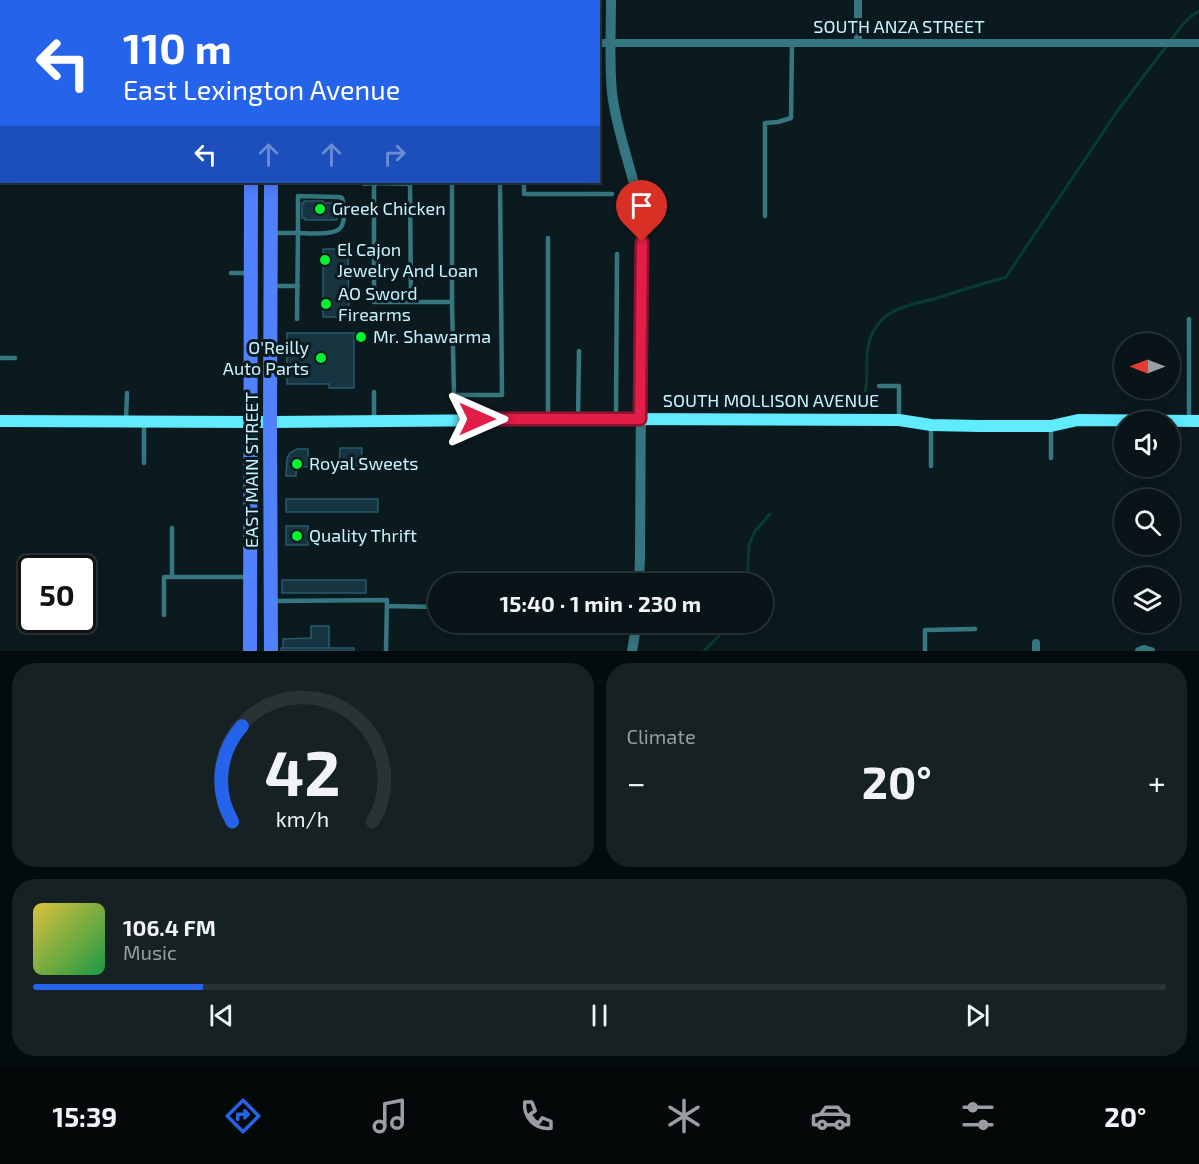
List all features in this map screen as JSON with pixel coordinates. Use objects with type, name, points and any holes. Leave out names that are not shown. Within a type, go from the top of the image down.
[{"type":"main road","name":"EAST MAIN STREET","points":[[250,651],[251,183]]},
{"type":"main road","name":"EAST MAIN STREET","points":[[271,183],[271,651]]},
{"type":"main road","name":"SOUTH MOLLISON AVENUE","points":[[0,421],[900,420],[931,425],[1051,426],[1078,420],[1194,421]]},
{"type":"street","points":[[611,0],[612,92],[638,194],[642,219],[639,573]]},
{"type":"street","points":[[858,0],[858,43]]},
{"type":"street","name":"SOUTH ANZA STREET","points":[[600,44],[1199,43]]},
{"type":"street","points":[[632,651],[635,633]]},
{"type":"street","points":[[1139,651],[1144,649],[1151,651]]},
{"type":"lane","points":[[765,216],[765,123],[791,118],[792,43]]},
{"type":"lane","points":[[364,183],[410,183],[411,302]]},
{"type":"lane","points":[[374,183],[374,302],[452,302]]},
{"type":"lane","points":[[453,183],[454,396],[502,396],[500,183]]},
{"type":"lane","points":[[524,183],[524,194],[612,194]]},
{"type":"lane","points":[[271,233],[298,233],[336,231],[342,226],[344,219],[342,198],[298,196],[298,233],[298,286],[297,319]]},
{"type":"lane","points":[[548,238],[548,419]]},
{"type":"lane","points":[[616,419],[617,254]]},
{"type":"lane","points":[[231,273],[251,273]]},
{"type":"lane","points":[[271,286],[298,286]]},
{"type":"lane","points":[[1189,319],[1194,421]]},
{"type":"lane","points":[[578,419],[579,351]]},
{"type":"lane","points":[[0,358],[15,358]]},
{"type":"lane","points":[[879,386],[899,386],[900,420]]},
{"type":"lane","points":[[374,392],[374,420]]},
{"type":"lane","points":[[126,421],[127,393]]},
{"type":"lane","points":[[144,420],[144,463]]},
{"type":"lane","points":[[931,425],[931,466]]},
{"type":"lane","points":[[1051,426],[1051,458]]},
{"type":"lane","points":[[172,528],[172,577]]},
{"type":"lane","points":[[164,615],[164,577],[250,577]]},
{"type":"lane","points":[[271,602],[387,600],[386,651]]},
{"type":"lane","points":[[387,606],[428,607]]},
{"type":"lane","points":[[925,651],[925,630],[975,629]]},
{"type":"building","name":"Greek Chicken","points":[[304,201],[339,203],[337,220],[305,220],[302,218]]},
{"type":"building","points":[[323,249],[348,249],[349,317],[323,317]]},
{"type":"building","name":"O'Reilly Auto Parts","points":[[287,333],[354,333],[354,388],[329,388],[329,384],[287,384]]},
{"type":"building","points":[[340,448],[362,448],[361,466],[339,466]]},
{"type":"building","name":"Royal Sweets","points":[[297,449],[308,449],[308,467],[296,466],[296,476],[286,476],[287,458]]},
{"type":"building","points":[[286,499],[378,499],[378,512],[286,512]]},
{"type":"building","name":"Quality Thrift","points":[[286,526],[308,526],[308,545],[286,545]]},
{"type":"building","points":[[282,580],[366,580],[366,593],[282,593]]},
{"type":"building","points":[[311,626],[329,626],[329,648],[283,648],[283,639],[311,638]]},
{"type":"building","points":[[281,648],[354,648],[354,651],[281,651]]},
{"type":"waterway","points":[[862,403],[866,388],[868,347],[871,336],[879,324],[886,316],[903,307],[1006,277],[1118,110],[1180,28],[1199,11]]},
{"type":"waterway","points":[[748,573],[749,545],[755,531],[770,514]]},
{"type":"waterway","points":[[704,651],[721,633]]},
{"type":"place","name":"Greek Chicken","points":[[320,209]]},
{"type":"place","name":"El Cajon Jewelry And Loan","points":[[325,260]]},
{"type":"place","name":"AO Sword Firearms","points":[[326,304]]},
{"type":"place","name":"Mr. Shawarma","points":[[361,337]]},
{"type":"place","name":"O'Reilly Auto Parts","points":[[321,358]]},
{"type":"place","name":"Royal Sweets","points":[[297,464]]},
{"type":"place","name":"Quality Thrift","points":[[297,536]]},
{"type":"route","points":[[477,419],[640,419],[642,242]]}]
